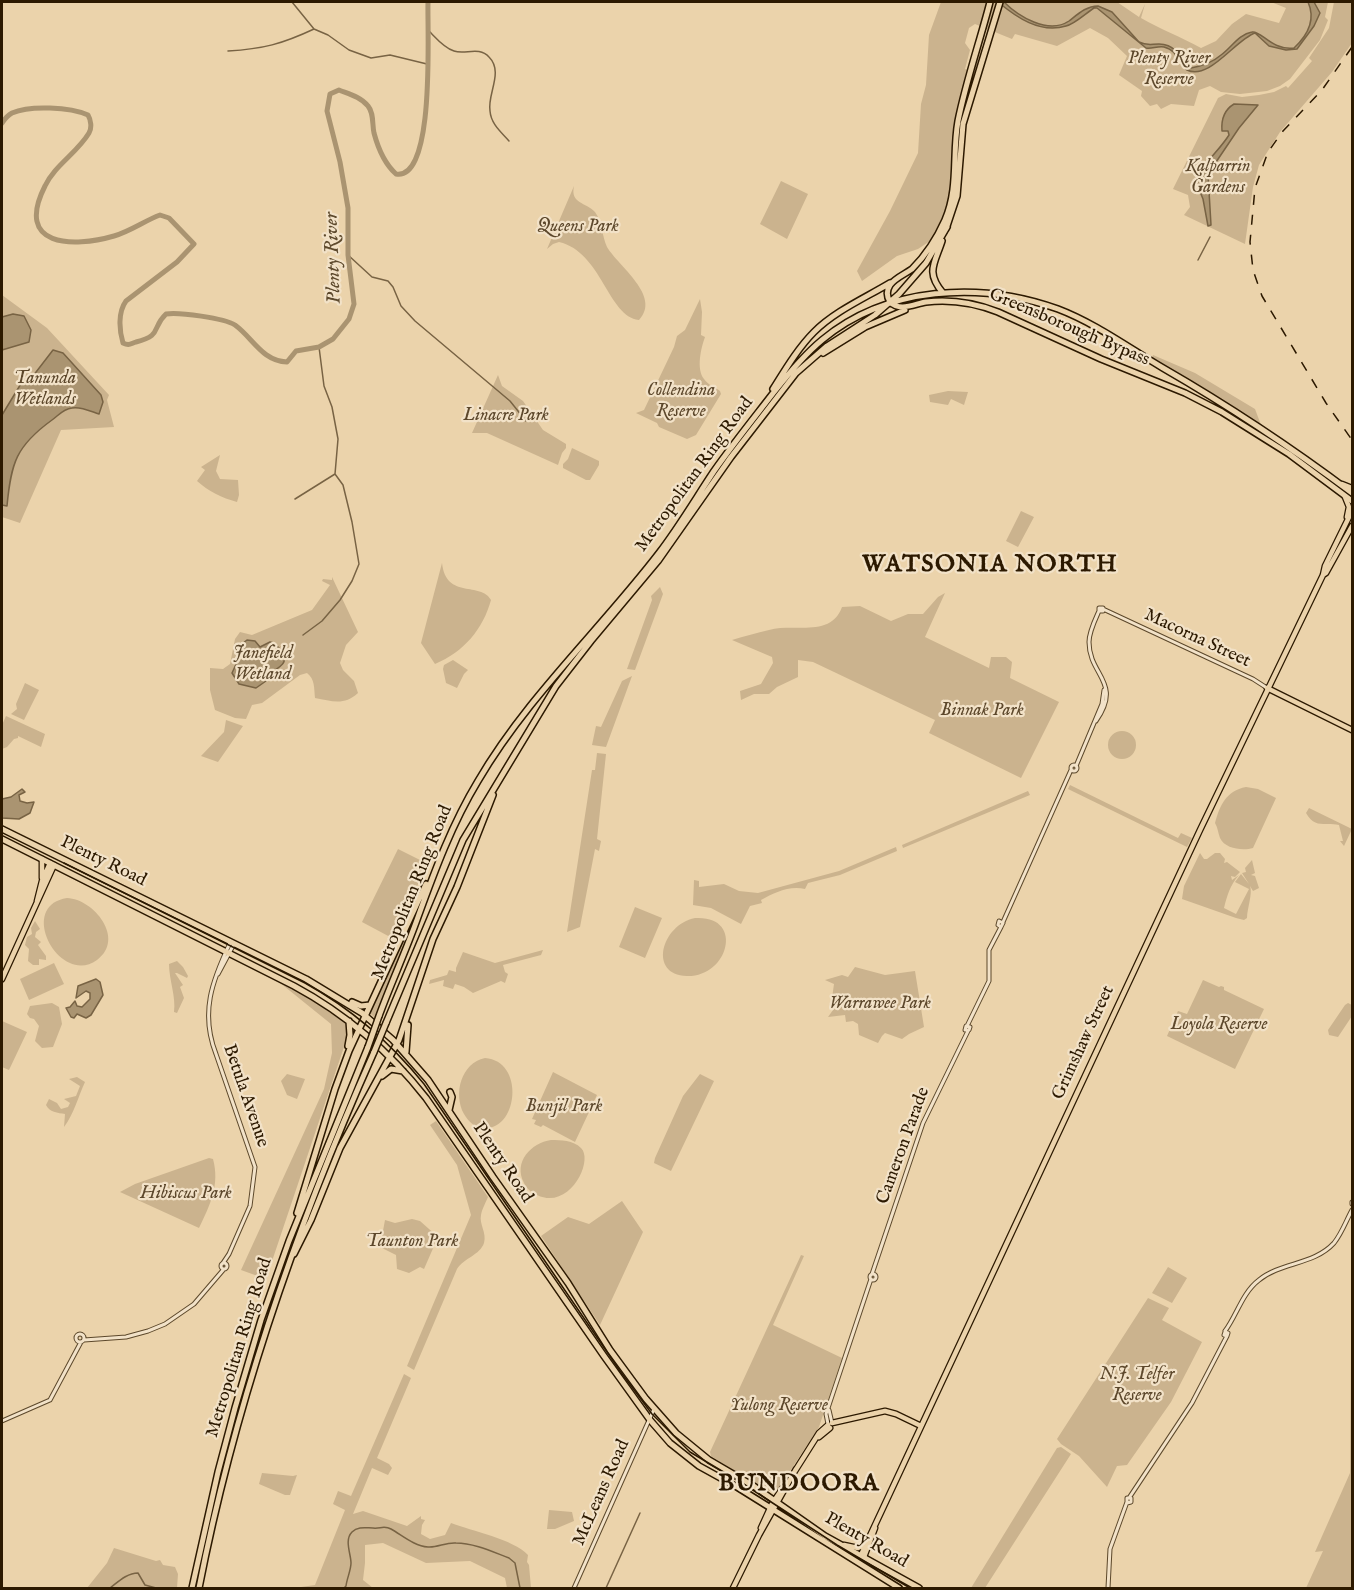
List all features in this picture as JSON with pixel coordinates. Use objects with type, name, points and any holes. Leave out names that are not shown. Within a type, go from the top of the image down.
[{"type":"highway","points":[[758,413],[803,345],[816,330],[838,313],[912,268],[925,254],[939,232],[948,212],[955,182],[958,120],[990,2]]},
{"type":"highway","points":[[943,293],[935,281],[933,267],[958,189],[963,124],[1000,2]]},
{"type":"highway","name":"Metropolitan Ring Road","points":[[196,1586],[233,1440],[280,1286],[324,1166],[458,850],[561,679],[665,552],[775,400],[818,352],[890,303],[921,269],[947,227]]},
{"type":"highway","points":[[890,303],[887,291],[894,281]]},
{"type":"highway","name":"Metropolitan Ring Road","points":[[196,1586],[207,1517],[235,1408],[289,1241],[368,1047],[445,845],[478,780],[545,688],[664,547],[727,453],[796,366],[822,339],[865,312],[890,303],[943,293]]},
{"type":"highway","name":"Greensborough Bypass","points":[[943,293],[994,294],[1051,307],[1076,318],[1258,426],[1353,493]]},
{"type":"highway","points":[[775,400],[815,360],[842,340],[886,316],[933,302]]},
{"type":"highway","name":"Greensborough Bypass","points":[[890,303],[900,308],[933,302],[957,302],[983,307],[1112,364],[1185,393],[1262,435],[1353,501]]},
{"type":"highway","points":[[287,1267],[311,1220],[340,1148],[398,1042],[433,939],[458,887],[499,780]]},
{"type":"highway","name":"Plenty Road","points":[[2,830],[367,1010],[398,1042],[436,1092],[497,1184],[568,1283],[619,1363],[654,1409],[687,1443],[715,1464],[766,1494],[811,1526],[919,1588]]},
{"type":"highway","name":"Plenty Road","points":[[2,839],[308,993],[349,1021],[355,1031],[404,1071],[433,1107],[650,1420],[681,1453],[898,1588]]},
{"type":"highway","points":[[289,1241],[348,1045],[367,1010],[445,845]]},
{"type":"highway","points":[[52,864],[56,856]]},
{"type":"highway","points":[[178,928],[183,918]]},
{"type":"highway","points":[[322,987],[367,1010]]},
{"type":"highway","points":[[406,1053],[405,1046],[415,992]]},
{"type":"highway","points":[[373,1089],[385,1072],[391,1069],[404,1071]]},
{"type":"highway","points":[[436,1092],[445,1094],[449,1091],[452,1097],[449,1111]]},
{"type":"highway","points":[[489,1189],[497,1184]]},
{"type":"highway","points":[[715,1464],[711,1464],[709,1468],[719,1477]]},
{"type":"highway","name":"Grimshaw Street","points":[[858,1564],[862,1556]]},
{"type":"main road","points":[[1339,483],[1353,488]]},
{"type":"main road","points":[[1345,496],[1349,509],[1345,525]]},
{"type":"main road","name":"Grimshaw Street","points":[[862,1556],[1267,688],[1353,511]]},
{"type":"main road","name":"Grimshaw Street","points":[[1328,565],[1353,526]]},
{"type":"main road","points":[[1267,688],[1353,730]]},
{"type":"main road","points":[[35,907],[42,881],[42,859]]},
{"type":"main road","points":[[42,881],[52,864]]},
{"type":"main road","points":[[2,979],[51,873],[52,864]]},
{"type":"main road","points":[[51,873],[69,873]]},
{"type":"main road","points":[[733,1588],[776,1501],[814,1441],[830,1425],[885,1411],[921,1426]]},
{"type":"main road","points":[[776,1501],[779,1492],[796,1469]]},
{"type":"main road","points":[[766,1494],[779,1492]]},
{"type":"main road","points":[[763,1503],[767,1518]]},
{"type":"main road","points":[[767,1518],[782,1516]]},
{"type":"main road","points":[[843,1545],[858,1548],[868,1543],[870,1556],[874,1563]]},
{"type":"street","name":"Macorna Street","points":[[1001,922],[1069,778],[1071,766],[1075,765],[1106,701],[1107,693],[1089,647],[1090,635],[1101,611],[1253,679],[1267,688]]},
{"type":"street","name":"Cameron Parade","points":[[830,1425],[826,1416],[868,1290],[872,1280],[876,1279],[874,1275],[876,1266],[921,1127],[989,981],[988,953],[1001,922]]},
{"type":"street","name":"Betula Avenue","points":[[2,1421],[50,1400],[82,1339],[126,1337],[165,1324],[194,1304],[224,1266],[250,1206],[255,1167],[216,1054],[211,1046],[208,1009],[216,978],[232,943]]},
{"type":"street","points":[[1108,1588],[1110,1549],[1129,1500],[1194,1399],[1244,1296],[1257,1282],[1271,1273],[1322,1253],[1338,1238],[1353,1203]]},
{"type":"street","points":[[1349,1215],[1353,1210]]},
{"type":"street","name":"McLeans Road","points":[[574,1588],[654,1409]]},
{"type":"green space","name":"Plenty River Reserve","points":[[941,2],[1117,2],[1139,17],[1145,4],[1141,18],[1201,48],[1216,41],[1232,24],[1246,14],[1279,23],[1286,8],[1271,2],[1328,2],[1325,17],[1328,20],[1320,40],[1290,79],[1280,86],[1267,91],[1240,94],[1221,92],[1210,86],[1199,90],[1194,106],[1171,104],[1161,109],[1157,104],[1150,106],[1141,96],[1142,91],[1119,75],[1127,56],[1108,38],[1090,28],[1057,46],[1015,34],[1012,39],[975,24],[969,28],[965,43],[970,50],[965,69],[968,70],[961,97],[949,199],[943,219],[930,241],[918,249],[897,256],[862,281],[857,271],[918,153],[929,35]]},
{"type":"green space","name":"Kalparrin Gardens","points":[[1334,2],[1350,2],[1352,5],[1352,43],[1332,72],[1280,132],[1259,165],[1253,187],[1245,244],[1184,215],[1190,207],[1188,195],[1173,189],[1218,98],[1226,94],[1242,97],[1259,95],[1274,92],[1286,86],[1288,88],[1312,61],[1309,58],[1329,28]]},
{"type":"green space","points":[[781,181],[808,194],[787,239],[760,224]]},
{"type":"green space","name":"Queens Park","points":[[574,186],[573,192],[577,200],[595,212],[612,255],[642,291],[645,311],[639,320],[628,316],[619,308],[595,270],[574,248],[559,242],[547,249]]},
{"type":"green space","name":"Tanunda Wetlands","points":[[2,295],[47,328],[109,395],[107,400],[114,427],[61,430],[20,523],[2,517]]},
{"type":"green space","name":"Collendina Reserve","points":[[700,299],[701,335],[705,337],[700,370],[706,381],[721,394],[696,435],[687,439],[659,427],[657,423],[636,413],[644,410],[677,336],[685,330]]},
{"type":"green space","points":[[1153,355],[1195,373],[1255,409],[1261,425],[1152,358]]},
{"type":"green space","name":"Linacre Park","points":[[498,375],[502,386],[523,401],[543,430],[566,444],[558,465],[487,433],[472,433]]},
{"type":"green space","points":[[948,391],[968,392],[964,405],[951,399],[948,405],[930,402],[929,395]]},
{"type":"green space","points":[[572,448],[599,461],[590,480],[563,468]]},
{"type":"green space","points":[[220,455],[216,471],[220,479],[238,480],[237,502],[216,494],[197,481],[205,470],[201,467]]},
{"type":"green space","points":[[1021,511],[1034,517],[1018,547],[1006,541]]},
{"type":"green space","points":[[442,563],[450,582],[457,586],[480,591],[491,600],[483,621],[471,638],[455,653],[435,664],[421,643]]},
{"type":"green space","name":"Janefield Wetland","points":[[332,577],[358,632],[346,645],[340,663],[343,670],[354,681],[358,693],[343,701],[315,698],[313,681],[307,673],[300,675],[262,703],[252,705],[246,719],[235,718],[215,710],[210,690],[210,668],[223,669],[230,664],[235,639],[240,632],[252,635],[312,610],[330,585],[322,581],[323,579],[332,580]]},
{"type":"green space","points":[[660,587],[663,594],[635,670],[627,669],[652,600],[651,596]]},
{"type":"green space","name":"Binnak Park","points":[[945,593],[925,637],[989,668],[991,657],[1006,657],[1012,662],[1010,678],[1059,702],[1021,778],[929,733],[935,720],[813,662],[798,660],[798,677],[777,687],[769,694],[754,694],[741,700],[740,691],[761,684],[773,663],[772,657],[732,640],[779,628],[821,626],[837,617],[842,607],[860,606],[891,621],[908,614],[923,614],[938,597]]},
{"type":"green space","points":[[453,660],[468,670],[457,688],[446,683],[443,669],[444,665]]},
{"type":"green space","points":[[632,676],[606,747],[592,745],[596,726],[601,727],[622,681]]},
{"type":"green space","points":[[25,683],[39,690],[24,720],[11,714],[17,709],[16,704]]},
{"type":"green space","points":[[6,716],[45,734],[41,747],[18,736],[2,749],[2,725]]},
{"type":"green space","points":[[226,720],[243,726],[218,762],[201,756],[224,732]]},
{"type":"green space","points":[[1122,731],[1132,735],[1136,745],[1132,755],[1122,759],[1112,755],[1108,745],[1112,735]]},
{"type":"green space","points":[[597,753],[606,754],[597,839],[601,841],[599,851],[595,849],[580,927],[567,932],[592,770],[595,770]]},
{"type":"green space","points":[[1070,785],[1178,838],[1181,833],[1192,838],[1187,847],[1068,789]]},
{"type":"green space","points":[[1246,787],[1258,789],[1276,798],[1253,848],[1239,849],[1222,842],[1215,823],[1219,810],[1229,795]]},
{"type":"green space","points":[[1028,791],[1030,795],[903,848],[902,845]]},
{"type":"green space","points":[[1309,808],[1352,829],[1344,846],[1340,841],[1343,841],[1339,825],[1313,821],[1306,813]]},
{"type":"green space","points":[[896,847],[897,851],[840,875],[808,883],[805,889],[782,890],[771,895],[761,900],[762,903],[750,906],[741,924],[711,908],[693,905],[694,880],[699,881],[699,887],[724,884],[739,891],[758,893],[839,871]]},
{"type":"green space","points":[[398,849],[428,864],[392,938],[362,922]]},
{"type":"green space","points":[[1200,853],[1204,859],[1207,859],[1215,853],[1220,853],[1225,859],[1224,863],[1227,862],[1240,872],[1235,877],[1231,876],[1232,880],[1239,875],[1231,887],[1224,908],[1236,914],[1249,889],[1235,882],[1241,874],[1249,884],[1242,873],[1246,872],[1245,868],[1252,860],[1255,873],[1251,875],[1255,876],[1259,888],[1253,891],[1250,886],[1247,918],[1244,920],[1236,918],[1182,899],[1184,886]]},
{"type":"green space","points":[[67,898],[87,905],[103,921],[107,931],[108,942],[105,951],[97,960],[83,965],[70,963],[58,954],[49,942],[44,928],[45,915],[52,904]]},
{"type":"green space","points":[[635,907],[662,918],[645,958],[619,947]]},
{"type":"green space","points":[[695,918],[711,920],[721,926],[726,935],[726,946],[713,967],[701,974],[687,976],[675,974],[667,968],[663,959],[667,939],[683,922]]},
{"type":"green space","points":[[35,921],[40,929],[36,932],[35,937],[41,942],[38,945],[46,956],[46,960],[39,959],[39,965],[33,965],[28,961],[29,949],[25,945],[27,937],[32,934],[31,928]]},
{"type":"green space","points":[[407,931],[409,932],[375,1018],[369,1012]]},
{"type":"green space","points":[[543,950],[541,955],[503,965],[508,974],[505,983],[501,981],[473,993],[455,984],[453,989],[443,986],[444,980],[429,984],[430,980],[447,975],[449,970],[456,972],[463,952],[495,963]]},
{"type":"green space","points":[[177,961],[188,976],[187,978],[175,973],[183,985],[180,987],[184,998],[177,1013],[174,1012],[169,964]]},
{"type":"green space","points":[[54,963],[64,984],[29,1000],[20,979]]},
{"type":"green space","name":"Warrawee Park","points":[[855,967],[885,975],[915,971],[924,1027],[902,1039],[885,1033],[878,1043],[859,1035],[858,1024],[853,1021],[846,1022],[845,1015],[828,1017],[833,1010],[831,1005],[834,984],[825,980],[842,975],[848,977]]},
{"type":"green space","points":[[274,978],[312,999],[346,1023],[348,1035],[266,1279],[241,1270],[324,1089],[332,1053],[331,1024]]},
{"type":"green space","name":"Loyola Reserve","points":[[1203,980],[1224,987],[1224,990],[1264,1009],[1235,1069],[1167,1036],[1178,1011],[1187,1014]]},
{"type":"green space","points":[[52,1003],[59,1007],[62,1024],[53,1047],[42,1048],[35,1041],[39,1026],[27,1014],[30,1006]]},
{"type":"green space","points":[[1348,1003],[1352,1005],[1352,1016],[1338,1037],[1329,1035],[1328,1030]]},
{"type":"green space","points":[[2,1021],[27,1032],[9,1070],[2,1067]]},
{"type":"green space","points":[[485,1058],[498,1062],[507,1071],[512,1083],[512,1096],[510,1109],[503,1120],[494,1127],[482,1128],[472,1123],[464,1114],[459,1089],[461,1080],[470,1066]]},
{"type":"green space","name":"Bunjil Park","points":[[553,1072],[597,1095],[575,1142],[543,1125],[541,1127],[534,1124],[536,1120],[532,1119]]},
{"type":"green space","points":[[287,1074],[305,1079],[297,1099],[287,1095],[281,1081]]},
{"type":"green space","points":[[700,1074],[714,1081],[671,1171],[654,1163],[655,1158],[683,1096]]},
{"type":"green space","points":[[77,1077],[85,1082],[64,1127],[65,1114],[51,1111],[46,1105],[49,1099],[57,1103],[61,1109],[68,1107],[70,1103],[64,1099],[76,1096],[80,1086],[69,1079]]},
{"type":"green space","points":[[436,1121],[488,1197],[481,1218],[485,1239],[479,1251],[457,1269],[414,1370],[407,1366],[471,1215],[457,1165],[430,1125]]},
{"type":"green space","points":[[551,1140],[567,1141],[578,1145],[584,1154],[584,1163],[576,1182],[569,1190],[560,1196],[549,1198],[531,1192],[524,1183],[521,1168],[522,1161],[531,1149]]},
{"type":"green space","name":"Hibiscus Park","points":[[209,1158],[213,1159],[215,1168],[215,1186],[199,1228],[120,1192],[135,1184]]},
{"type":"green space","points":[[622,1201],[643,1232],[600,1325],[541,1236],[568,1217],[589,1224]]},
{"type":"green space","points":[[1352,1218],[1352,1588],[1306,1588],[1323,1551],[1315,1552],[1350,1473]]},
{"type":"green space","name":"Taunton Park","points":[[412,1219],[420,1221],[438,1237],[424,1269],[420,1267],[409,1273],[397,1269],[396,1255],[380,1247],[385,1220],[395,1223]]},
{"type":"green space","name":"Yulong Reserve","points":[[801,1255],[804,1256],[773,1325],[842,1358],[819,1427],[779,1488],[771,1491],[711,1456],[710,1452]]},
{"type":"green space","points":[[1168,1267],[1187,1278],[1172,1303],[1152,1293]]},
{"type":"green space","name":"N.J. Telfer Reserve","points":[[1148,1298],[1169,1308],[1162,1320],[1202,1342],[1171,1402],[1127,1465],[1117,1466],[1107,1487],[1079,1456],[1057,1439]]},
{"type":"green space","points":[[404,1374],[411,1378],[377,1458],[392,1468],[388,1475],[372,1468],[353,1514],[363,1511],[407,1526],[421,1516],[421,1519],[425,1520],[421,1534],[430,1539],[445,1535],[451,1523],[513,1544],[528,1555],[531,1588],[507,1588],[505,1578],[470,1561],[426,1563],[383,1543],[365,1545],[363,1580],[373,1588],[294,1588],[315,1585],[345,1510],[333,1504],[338,1491],[351,1496]]},
{"type":"green space","points":[[1061,1447],[1071,1454],[985,1588],[971,1588],[1057,1448]]},
{"type":"green space","points":[[262,1473],[297,1475],[290,1495],[259,1484]]},
{"type":"green space","points":[[549,1510],[572,1512],[574,1521],[555,1529],[547,1529]]},
{"type":"green space","points":[[114,1548],[156,1561],[160,1560],[163,1565],[175,1567],[178,1574],[177,1588],[87,1588],[107,1563]]},
{"type":"shaded area","points":[[998,2],[1004,2],[1017,13],[1034,22],[1052,26],[1061,25],[1086,9],[1098,6],[1112,12],[1139,42],[1169,46],[1179,54],[1185,66],[1191,68],[1214,60],[1239,38],[1252,32],[1259,34],[1273,44],[1294,48],[1307,32],[1311,21],[1308,2],[1314,2],[1320,13],[1314,26],[1297,49],[1286,50],[1269,46],[1255,33],[1213,65],[1195,72],[1187,70],[1169,49],[1146,48],[1097,8],[1069,25],[1047,28],[1029,23]]},
{"type":"shaded area","points":[[1234,104],[1258,105],[1239,128],[1208,174],[1211,225],[1208,226],[1203,199],[1196,182],[1202,169],[1229,135],[1228,131],[1222,131],[1222,123],[1224,115]]},
{"type":"shaded area","points":[[13,314],[24,316],[31,330],[29,342],[2,350],[2,317]]},
{"type":"shaded area","points":[[53,350],[63,353],[101,395],[103,402],[99,414],[78,408],[61,412],[30,438],[14,467],[7,506],[2,505],[2,415],[22,382],[33,376]]},
{"type":"shaded area","points":[[247,640],[255,641],[260,647],[270,642],[274,643],[275,647],[278,647],[285,655],[283,664],[256,688],[239,684],[232,673],[238,660],[238,647]]},
{"type":"shaded area","points":[[22,789],[25,792],[19,795],[20,801],[34,802],[30,813],[19,819],[2,818],[2,799],[11,797]]},
{"type":"shaded area","points":[[96,979],[100,982],[103,995],[91,1015],[86,1018],[77,1014],[74,1018],[71,1017],[66,1008],[75,1001],[77,1006],[82,1007],[90,999],[90,993],[86,991],[76,998],[78,986]]},
{"type":"waterway","points":[[292,2],[314,29]]},
{"type":"waterway","name":"Plenty River","points":[[2,123],[12,113],[39,108],[71,110],[89,117],[91,126],[89,133],[60,165],[45,186],[37,206],[37,221],[42,232],[66,242],[98,240],[120,234],[160,215],[169,218],[194,244],[177,262],[123,305],[120,321],[123,343],[130,344],[150,337],[166,314],[191,315],[229,322],[271,358],[287,362],[296,351],[319,347],[333,339],[349,319],[354,304],[348,255],[348,208],[340,162],[327,111],[330,94],[339,90],[362,100],[370,109],[374,133],[385,161],[396,174],[409,170],[418,154],[427,100],[428,2]]},
{"type":"waterway","points":[[228,51],[272,45],[314,29],[328,35],[349,50],[371,58],[390,55],[427,64]]},
{"type":"waterway","points":[[429,31],[450,50],[476,51],[489,57],[495,69],[490,104],[491,116],[497,128],[509,141]]},
{"type":"waterway","points":[[1198,260],[1210,237]]},
{"type":"waterway","points":[[348,255],[372,277],[388,281],[401,306],[415,321],[510,401],[526,421]]},
{"type":"waterway","points":[[303,635],[322,621],[340,600],[359,564],[343,485],[335,474],[338,439],[332,407],[324,386],[319,347]]},
{"type":"waterway","points":[[295,499],[335,474]]},
{"type":"waterway","points":[[606,1588],[640,1513]]},
{"type":"waterway","points":[[344,1588],[351,1566],[348,1543],[350,1535],[359,1528],[384,1527],[423,1546],[463,1543],[509,1558],[515,1563],[520,1588]]},
{"type":"waterway","points":[[110,1588],[134,1573],[138,1573],[145,1585],[156,1588]]},
{"type":"tram line","points":[[64,863],[305,983],[339,1004],[384,1040],[424,1084],[620,1371],[652,1414],[690,1452],[837,1545],[910,1588]]},
{"type":"railway","points":[[1352,47],[1322,90],[1283,131],[1268,152],[1255,188],[1250,242],[1253,270],[1262,296],[1326,403],[1352,440]]},
{"type":"district","name":"WATSONIA NORTH","points":[[990,566]]},
{"type":"district","name":"BUNDOORA","points":[[799,1485]]}]
